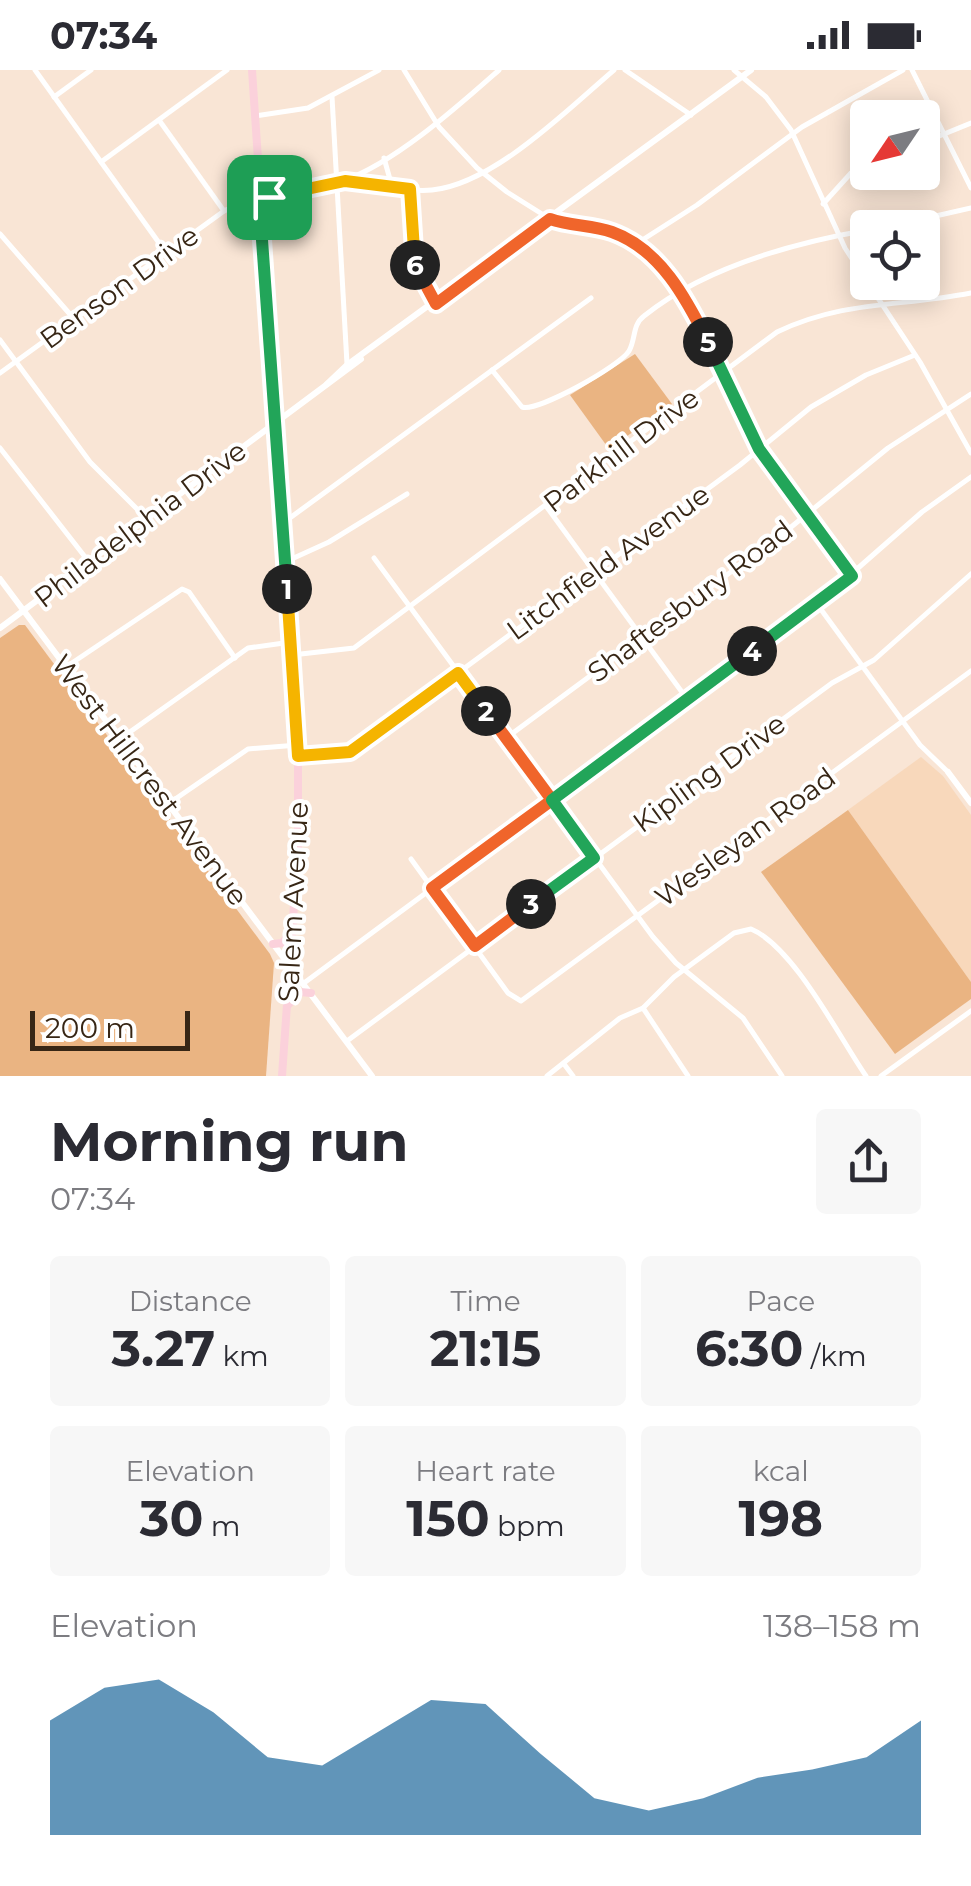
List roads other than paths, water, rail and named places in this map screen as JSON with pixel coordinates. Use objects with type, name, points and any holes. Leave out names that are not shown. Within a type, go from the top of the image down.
[{"type":"main road","name":"Salem Avenue","points":[[252,70],[298,745],[292,932],[282,1076]]},
{"type":"main road","name":"Philadelphia Drive","points":[[0,628],[751,70]]},
{"type":"main road","name":"Philadelphia Drive","points":[[327,384],[346,365],[361,358]]},
{"type":"main road","name":"West Hillcrest Avenue","points":[[0,580],[372,1076]]},
{"type":"main road","points":[[948,772],[971,802]]},
{"type":"main road","points":[[273,944],[282,943],[292,932]]},
{"type":"main road","points":[[288,1004],[300,992],[311,992]]},
{"type":"street","points":[[34,70],[167,254]]},
{"type":"street","points":[[54,98],[91,70]]},
{"type":"street","points":[[101,162],[227,70]]},
{"type":"street","points":[[255,116],[296,112],[332,98],[378,70]]},
{"type":"street","points":[[404,70],[436,122],[481,172],[550,219],[604,230],[636,244],[657,262],[681,294],[759,449],[810,512],[852,576]]},
{"type":"street","name":"Benson Drive","points":[[0,372],[224,211],[259,198],[341,182],[436,122],[499,70]]},
{"type":"street","points":[[341,182],[410,189],[446,188],[481,172],[532,138],[614,70]]},
{"type":"street","points":[[625,70],[691,115]]},
{"type":"street","points":[[734,70],[766,97],[792,133],[838,236],[915,355],[971,454]]},
{"type":"street","points":[[636,244],[697,205],[792,133],[903,70]]},
{"type":"street","points":[[912,70],[948,134],[971,188]]},
{"type":"street","points":[[332,98],[341,182],[346,365]]},
{"type":"street","points":[[159,120],[224,211]]},
{"type":"street","points":[[940,137],[971,123]]},
{"type":"street","points":[[384,158],[385,174],[392,185]]},
{"type":"street","points":[[823,204],[850,176]]},
{"type":"street","points":[[410,189],[412,256],[436,304]]},
{"type":"street","points":[[940,215],[971,208]]},
{"type":"street","points":[[0,234],[75,320]]},
{"type":"street","points":[[492,370],[515,400],[529,409],[543,406],[625,356],[640,320],[681,294],[747,263],[850,234]]},
{"type":"street","name":"Parkhill Drive","points":[[292,656],[351,650],[755,346],[795,324],[880,303],[971,293]]},
{"type":"street","points":[[282,523],[367,466],[590,298]]},
{"type":"street","points":[[0,340],[102,476],[147,519]]},
{"type":"street","name":"Litchfield Avenue","points":[[298,756],[350,752],[830,394],[915,355]]},
{"type":"street","name":"Shaftesbury Road","points":[[506,738],[810,512],[874,458],[971,394]]},
{"type":"street","points":[[0,448],[89,562]]},
{"type":"street","points":[[304,983],[818,604],[922,512],[971,477]]},
{"type":"street","points":[[285,562],[328,542],[407,494]]},
{"type":"street","points":[[546,506],[687,699]]},
{"type":"street","points":[[374,558],[638,916],[685,969],[743,1018],[782,1076]]},
{"type":"street","name":"Kipling Drive","points":[[347,1041],[832,682],[863,668],[971,574]]},
{"type":"street","points":[[66,667],[182,589],[189,592],[235,658]]},
{"type":"street","points":[[818,604],[920,745],[948,772]]},
{"type":"street","points":[[120,739],[235,658],[258,645],[291,642]]},
{"type":"street","name":"Wesleyan Road","points":[[475,946],[518,1000],[971,670]]},
{"type":"street","points":[[168,804],[248,749],[298,745]]},
{"type":"street","points":[[411,859],[475,946]]},
{"type":"street","points":[[546,1076],[620,1018],[643,1008],[685,969],[734,933],[750,930],[763,936],[796,973],[866,1076]]},
{"type":"street","points":[[643,1008],[688,1076]]},
{"type":"street","points":[[880,1076],[971,1011]]},
{"type":"street","points":[[564,1064],[573,1076]]}]
